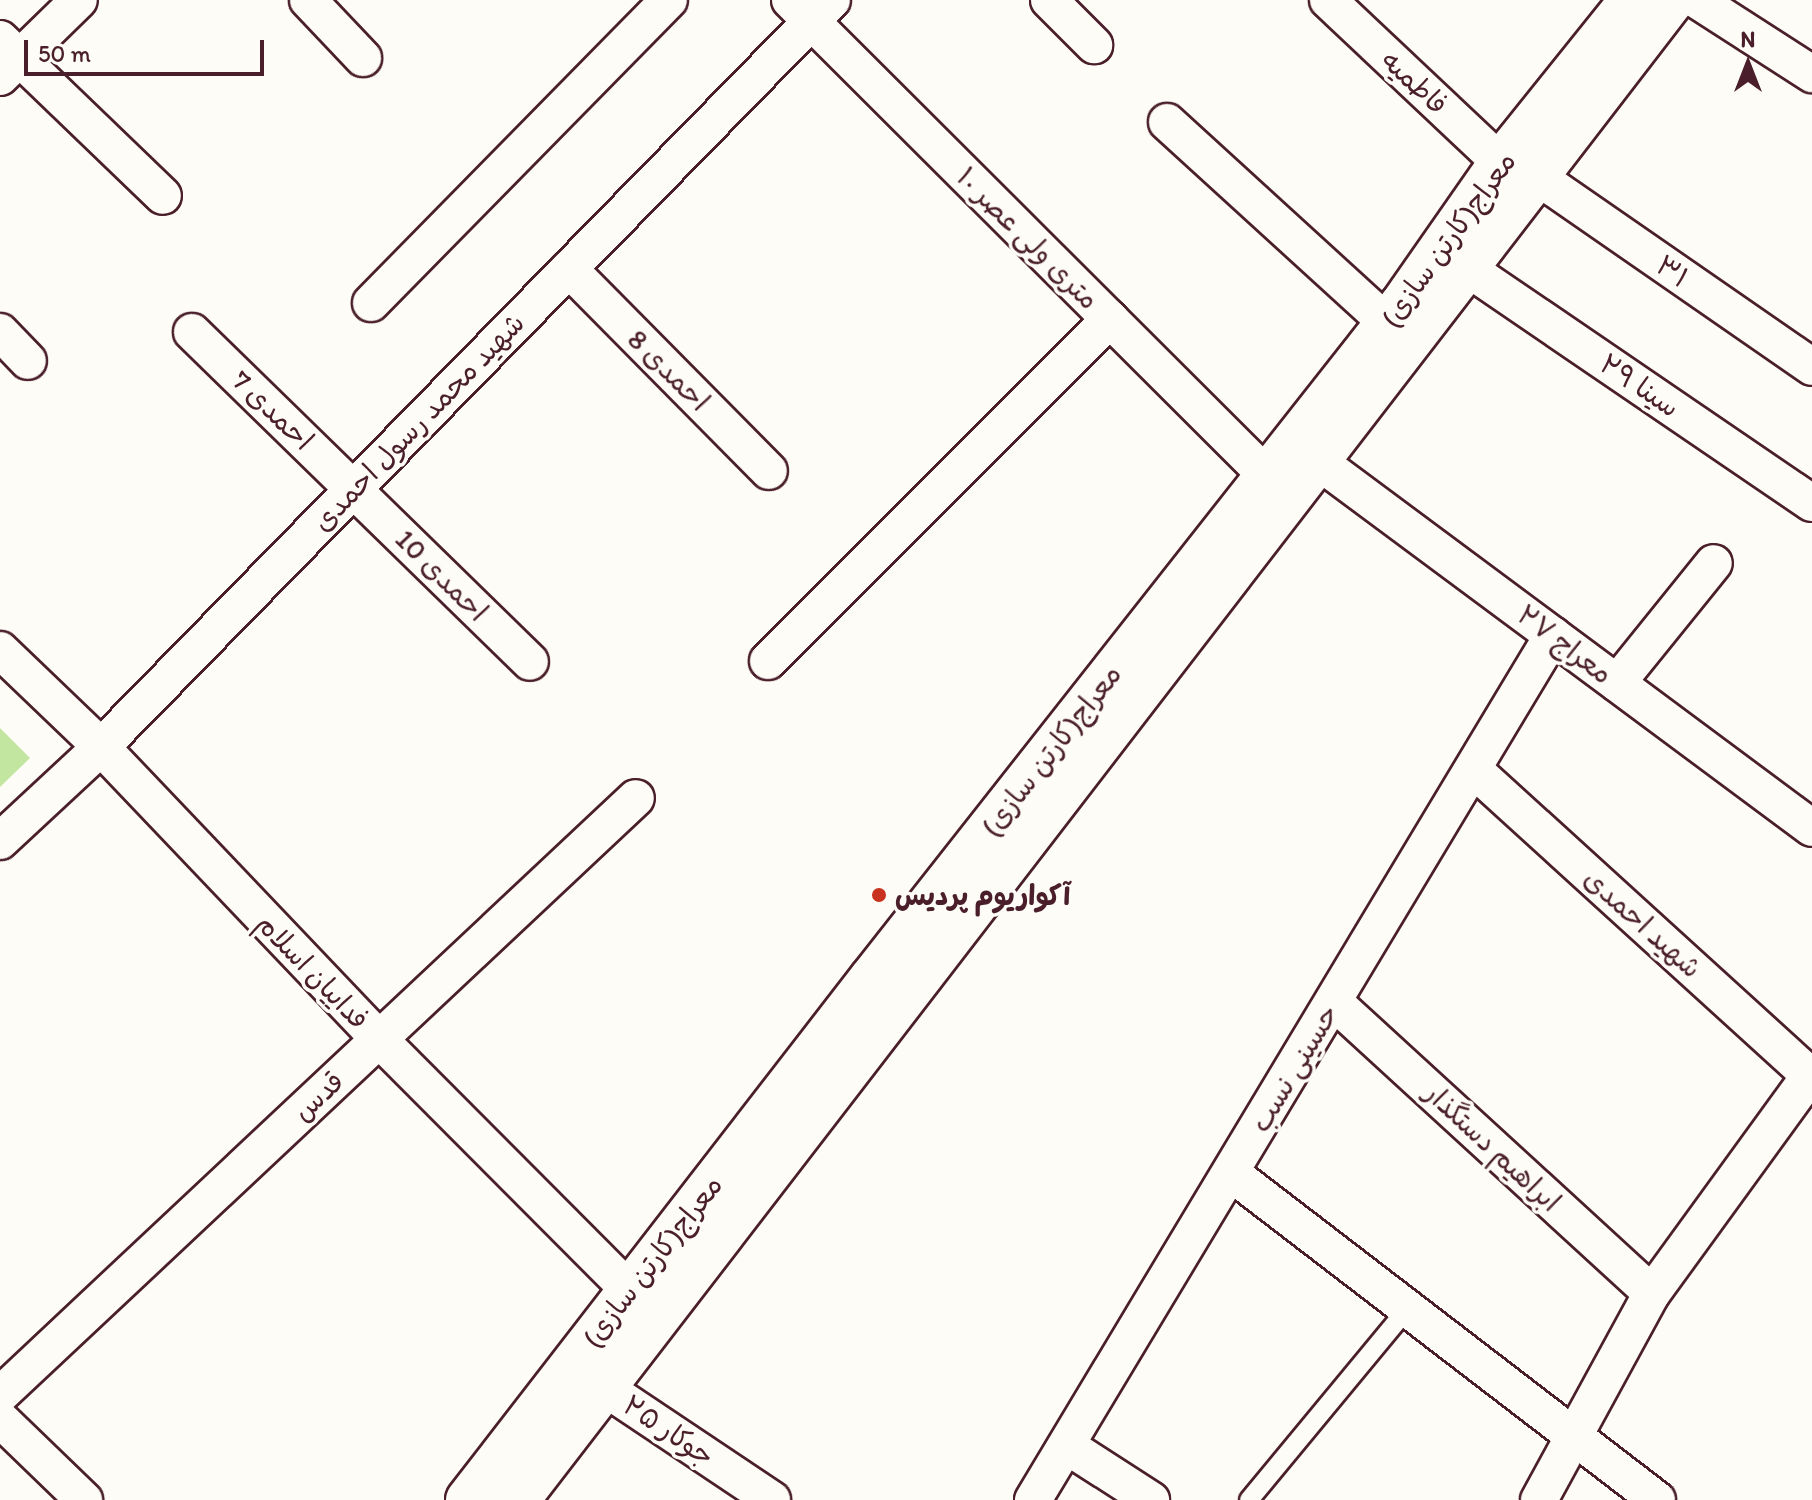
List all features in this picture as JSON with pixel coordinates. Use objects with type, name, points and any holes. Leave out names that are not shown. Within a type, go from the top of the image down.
[{"type":"street","points":[[79,0],[7,58],[163,196]]},
{"type":"street","points":[[308,0],[363,58]]},
{"type":"street","points":[[371,303],[669,0]]},
{"type":"street","points":[[1049,0],[1094,45]]},
{"type":"street","name":"فاطمیه","points":[[1328,0],[1518,169]]},
{"type":"street","name":"معراج(کارتن سازی)","points":[[517,1500],[935,953],[1467,268],[1518,169],[1632,0]]},
{"type":"street","name":"معراج(کارتن سازی)","points":[[468,1500],[1387,323],[1518,169],[1672,0]]},
{"type":"street","points":[[1697,0],[1812,74]]},
{"type":"street","name":"شهید محمد رسول احمدی","points":[[0,841],[101,747],[569,269],[811,7]]},
{"type":"street","name":"۱۰ متری ولی عصر","points":[[811,7],[1110,319],[1266,475]]},
{"type":"street","points":[[1167,122],[1387,323]]},
{"type":"street","name":"۳۱","points":[[1518,169],[1812,367]]},
{"type":"street","name":"۲۹ سینا","points":[[1467,268],[1812,503]]},
{"type":"street","name":"احمدی 8","points":[[569,269],[769,471]]},
{"type":"street","points":[[768,661],[1110,319]]},
{"type":"street","points":[[0,332],[28,361]]},
{"type":"street","name":"احمدی 7","points":[[192,332],[354,487]]},
{"type":"street","name":"معراج ۲۷","points":[[1318,461],[1812,828]]},
{"type":"street","name":"احمدی 10","points":[[354,487],[530,662]]},
{"type":"street","points":[[1617,683],[1714,563]]},
{"type":"street","name":"حسینی نسب","points":[[1033,1500],[1553,635]]},
{"type":"street","name":"فداییان اسلام","points":[[0,650],[101,747],[379,1039],[629,1290]]},
{"type":"street","name":"شهید احمدی","points":[[1473,769],[1811,1075]]},
{"type":"street","name":"قدس","points":[[0,1395],[636,798]]},
{"type":"street","name":"ابراهیم دستگذار","points":[[1334,1002],[1652,1293]]},
{"type":"street","points":[[1539,1500],[1652,1293],[1811,1075]]},
{"type":"street","points":[[1231,1173],[1657,1500]]},
{"type":"street","name":"جوکار ۲۵","points":[[605,1388],[772,1500]]},
{"type":"street","points":[[0,1419],[84,1500]]},
{"type":"street","points":[[1067,1446],[1151,1500]]},
{"type":"lane","points":[[1249,1500],[1408,1308]]},
{"type":"green space","points":[[0,728],[30,758],[0,787]]},
{"type":"place","name":"آکواریوم پردیس","points":[[879,895]]}]
